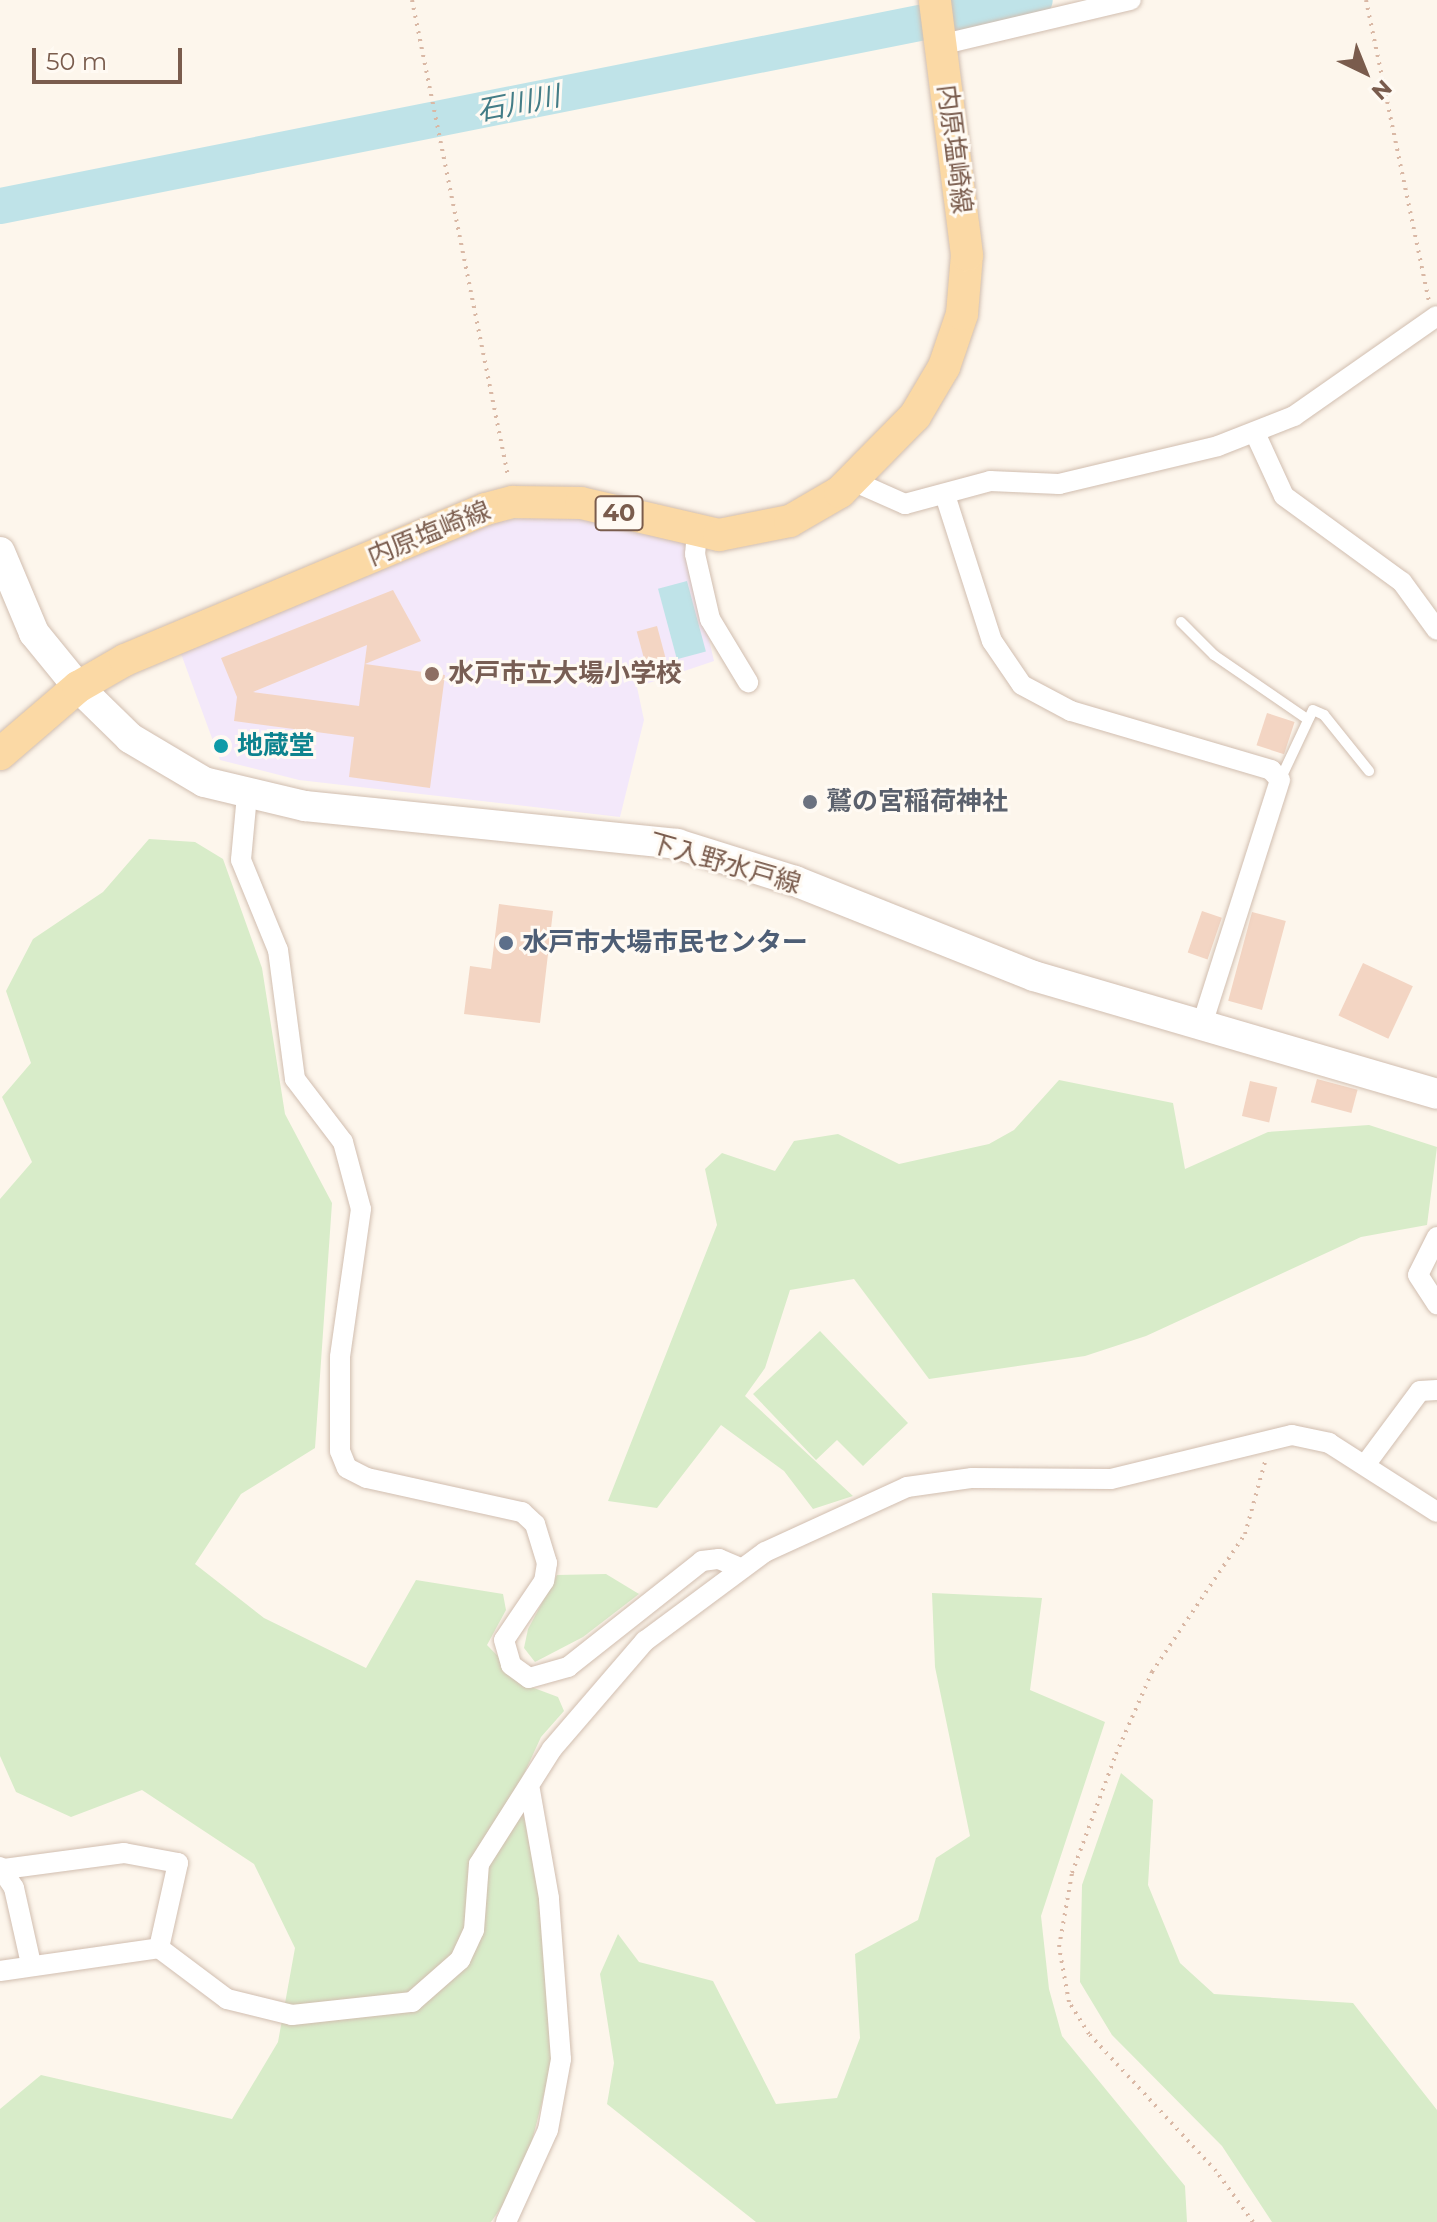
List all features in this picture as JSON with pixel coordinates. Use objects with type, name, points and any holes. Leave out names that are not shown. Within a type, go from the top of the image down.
[{"type":"main road","name":"内原塩崎線","points":[[0,754],[78,687],[125,660],[513,502],[581,503],[697,532],[774,527],[816,508],[853,481],[899,436],[931,392],[962,314],[967,255],[937,22]]},
{"type":"main road","name":"下入野水戸線","points":[[0,552],[34,633],[78,687],[166,763],[247,795],[305,806],[677,844],[795,881],[990,961],[1437,1094]]},
{"type":"street","points":[[937,22],[1131,0]]},
{"type":"street","points":[[853,481],[905,504],[990,481],[1059,484],[1255,433],[1342,387],[1435,318]]},
{"type":"street","points":[[1255,433],[1284,496],[1402,582],[1437,630]]},
{"type":"street","points":[[945,495],[992,641],[1022,685],[1071,711],[1271,770],[1280,780],[1202,1025]]},
{"type":"street","points":[[697,532],[695,554],[710,619],[748,682]]},
{"type":"street","points":[[247,795],[241,860],[278,950],[295,1079],[343,1142],[361,1209],[340,1357],[340,1451],[347,1468],[367,1478],[522,1512],[535,1524],[547,1563],[544,1581],[504,1640],[511,1665],[529,1678],[568,1667],[702,1561],[719,1559],[740,1568]]},
{"type":"street","points":[[1437,1237],[1418,1275],[1437,1304]]},
{"type":"street","points":[[1365,1465],[1420,1391],[1437,1390]]},
{"type":"street","points":[[0,1971],[31,1964],[159,1948],[227,1999],[292,2015],[412,2002],[460,1960],[474,1930],[479,1864],[530,1790],[552,1749],[619,1668],[740,1568],[809,1527],[928,1481],[1111,1479],[1269,1437],[1329,1443],[1437,1512]]},
{"type":"street","points":[[506,2222],[548,2130],[561,2059],[549,1898],[530,1790]]},
{"type":"street","points":[[31,1964],[2,1868],[124,1853],[178,1863],[159,1948]]},
{"type":"lane","points":[[1181,622],[1214,655],[1307,719]]},
{"type":"lane","points":[[1280,780],[1313,710],[1324,715],[1369,771]]},
{"type":"path","points":[[412,0],[513,502]]},
{"type":"path","points":[[1366,0],[1435,318]]},
{"type":"path","points":[[1253,2222],[1216,2171],[1089,2034],[1069,2002],[1059,1947],[1072,1873],[1116,1754],[1152,1672],[1245,1534],[1269,1437]]},
{"type":"shaded area","name":"水戸市立大場小学校","points":[[578,518],[687,544],[714,661],[637,687],[644,720],[620,817],[299,780],[220,760],[180,651],[445,541],[503,520]]},
{"type":"green space","points":[[149,839],[195,842],[223,859],[262,968],[285,1114],[332,1203],[315,1448],[241,1494],[195,1564],[264,1618],[366,1668],[416,1580],[503,1594],[506,1610],[487,1645],[526,1685],[558,1697],[564,1711],[541,1737],[518,1787],[540,1898],[554,2055],[523,2176],[491,2222],[0,2222],[0,2109],[41,2075],[232,2119],[278,2042],[295,1948],[254,1864],[142,1790],[71,1817],[16,1792],[0,1756],[0,1199],[32,1162],[2,1097],[31,1063],[6,991],[33,939],[103,892]]},
{"type":"green space","points":[[1059,1080],[1173,1103],[1185,1169],[1268,1132],[1369,1125],[1437,1147],[1427,1225],[1361,1237],[1146,1336],[1085,1356],[929,1379],[854,1279],[790,1290],[765,1368],[745,1396],[853,1496],[813,1509],[784,1471],[721,1425],[657,1508],[608,1501],[717,1225],[705,1169],[722,1153],[775,1171],[794,1141],[838,1134],[899,1164],[989,1144],[1014,1130]]},
{"type":"green space","points":[[820,1331],[908,1423],[863,1466],[837,1440],[816,1460],[753,1394]]},
{"type":"green space","points":[[606,1574],[639,1594],[583,1637],[535,1662],[524,1648],[528,1629],[557,1575]]},
{"type":"green space","points":[[932,1593],[1042,1598],[1030,1690],[1105,1722],[1041,1916],[1049,1989],[1062,2036],[1185,2186],[1187,2222],[756,2222],[607,2104],[614,2063],[600,1974],[618,1934],[639,1962],[713,1981],[776,2104],[837,2098],[860,2038],[855,1954],[918,1920],[936,1858],[970,1836],[935,1667]]},
{"type":"green space","points":[[1121,1773],[1153,1800],[1148,1885],[1180,1963],[1214,1994],[1353,2003],[1437,2110],[1437,2222],[1272,2222],[1222,2146],[1112,2035],[1080,1982],[1082,1885]]},
{"type":"water","points":[[687,581],[706,652],[677,659],[658,589]]},
{"type":"building","points":[[393,590],[421,641],[365,664],[445,675],[430,788],[349,777],[354,737],[234,721],[237,697],[221,658]],"holes":[[[367,645],[359,706],[253,692]]]},
{"type":"building","points":[[657,626],[667,664],[647,669],[637,631]]},
{"type":"building","points":[[1267,713],[1295,722],[1284,754],[1256,745]]},
{"type":"building","points":[[499,904],[553,911],[540,1023],[464,1014],[470,966],[491,969]]},
{"type":"building","points":[[1202,911],[1222,918],[1208,959],[1188,953]]},
{"type":"building","points":[[1252,912],[1286,921],[1262,1010],[1228,1001]]},
{"type":"building","points":[[1363,963],[1413,986],[1388,1039],[1338,1016]]},
{"type":"building","points":[[1317,1079],[1358,1090],[1351,1113],[1311,1102]]},
{"type":"building","points":[[1250,1081],[1277,1087],[1269,1122],[1242,1116]]},
{"type":"waterway","name":"石川川","points":[[0,206],[1035,0]]},
{"type":"place","name":"水戸市立大場小学校","points":[[432,674]]},
{"type":"place","name":"地蔵堂","points":[[221,746]]},
{"type":"place","name":"鷲の宮稲荷神社","points":[[810,802]]},
{"type":"place","name":"水戸市大場市民センター","points":[[506,943]]}]
